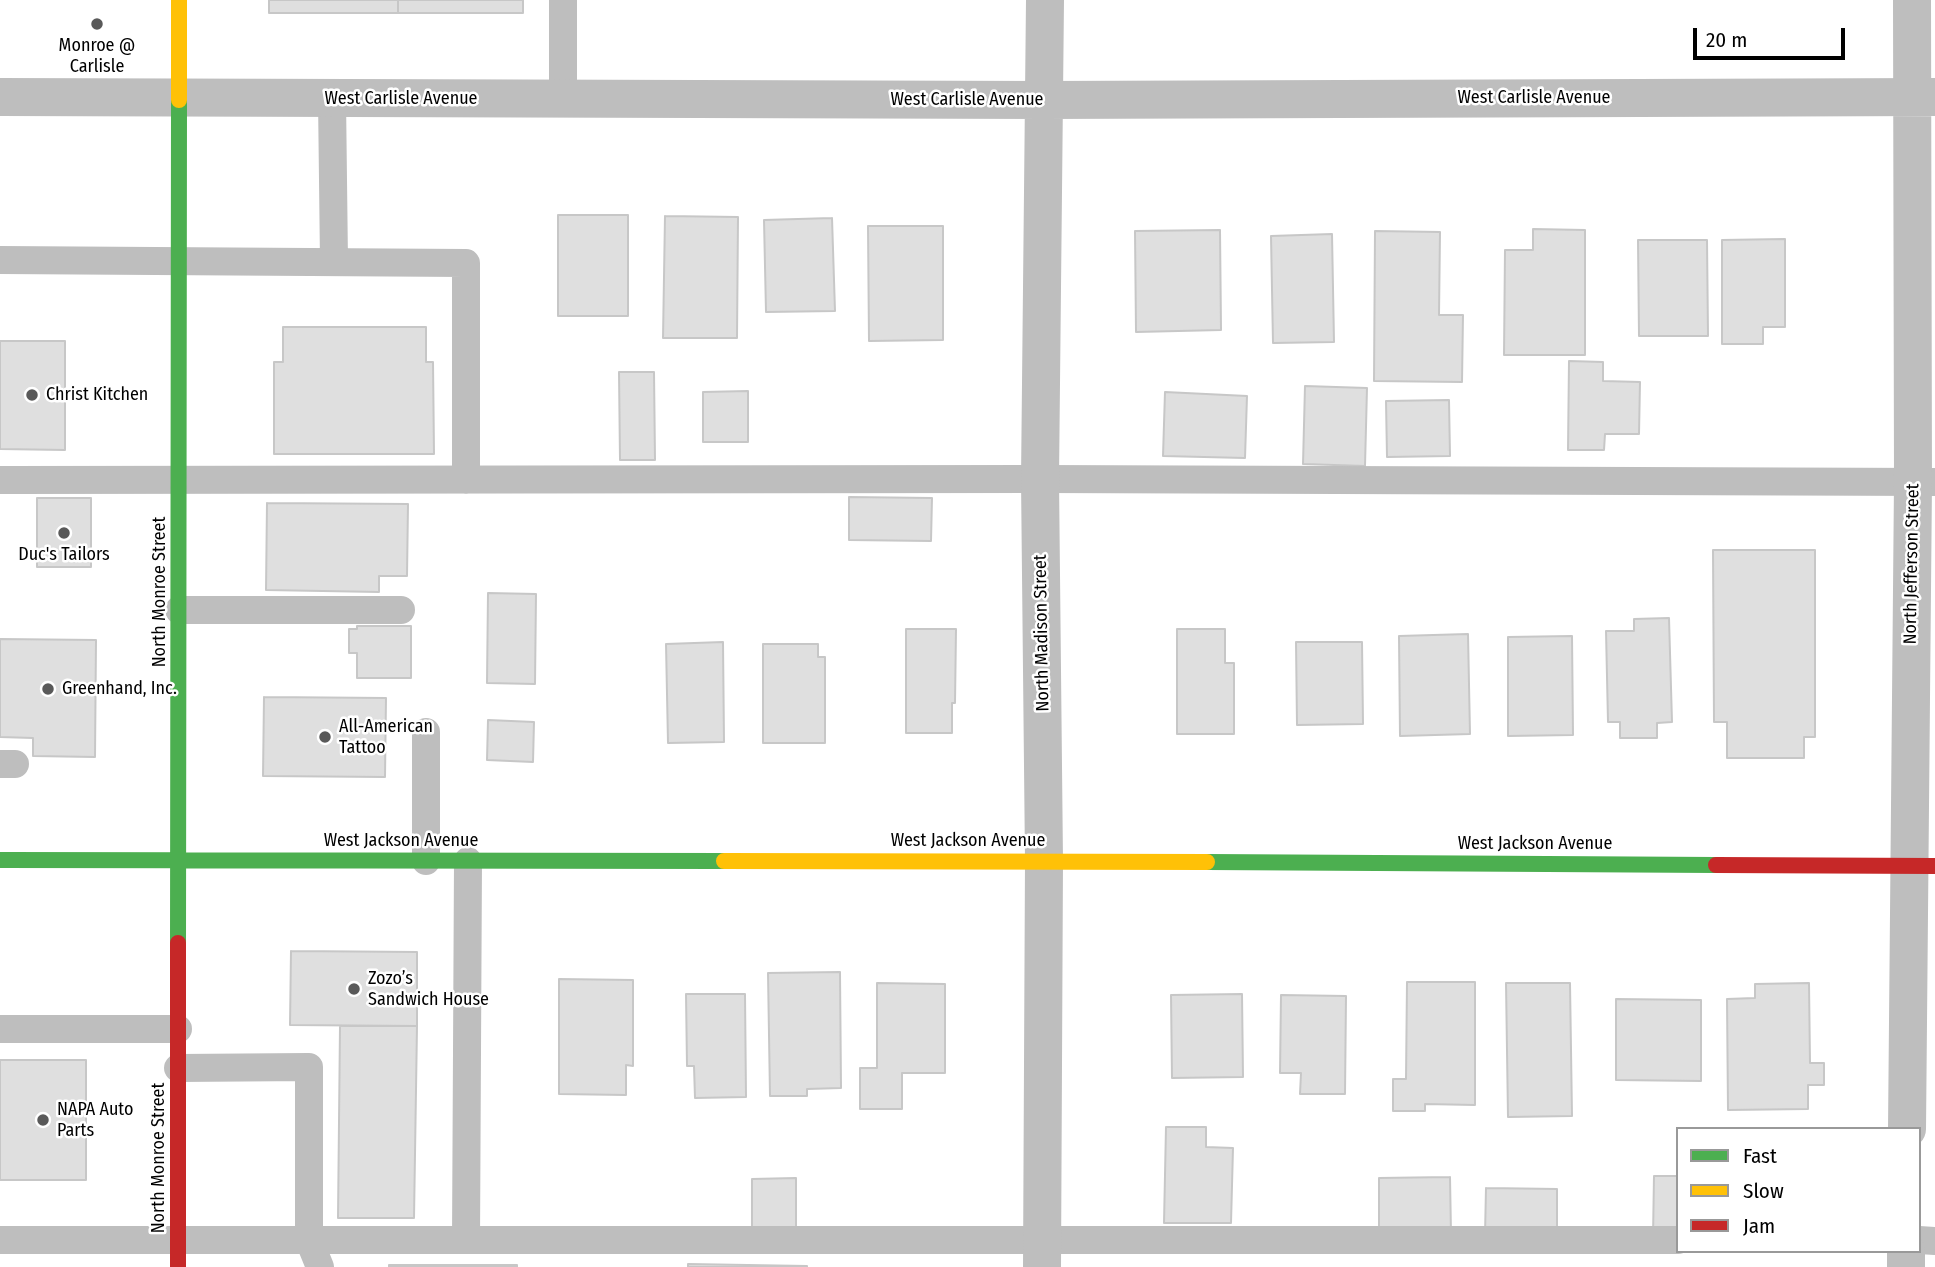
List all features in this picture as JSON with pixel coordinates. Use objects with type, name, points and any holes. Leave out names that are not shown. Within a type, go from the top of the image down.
[{"type":"street","name":"North Monroe Street","points":[[178,1254],[179,0]]},
{"type":"street","name":"North Madison Street","points":[[1043,1254],[1044,860],[1040,479],[1045,0]]},
{"type":"street","name":"North Jefferson Street","points":[[1907,1127],[1922,866],[1924,482],[1924,97],[1912,0]]},
{"type":"street","name":"West Carlisle Avenue","points":[[0,97],[1044,100],[1924,97]]},
{"type":"street","name":"West Jackson Avenue","points":[[0,860],[1044,860],[1922,866]]},
{"type":"lane","points":[[563,0],[563,99]]},
{"type":"lane","points":[[332,99],[334,262]]},
{"type":"lane","points":[[0,260],[466,263],[466,480]]},
{"type":"lane","points":[[0,480],[1924,482]]},
{"type":"lane","points":[[179,610],[401,610]]},
{"type":"lane","points":[[426,732],[426,860]]},
{"type":"lane","points":[[466,1240],[468,860]]},
{"type":"lane","points":[[0,1029],[178,1029]]},
{"type":"lane","points":[[178,1068],[309,1067],[309,1240],[320,1267]]},
{"type":"lane","points":[[0,1240],[178,1254],[309,1240],[466,1240],[1043,1254],[1676,1240]]},
{"type":"building","points":[[269,0],[398,0],[398,13],[269,13]]},
{"type":"building","points":[[398,0],[523,0],[523,13],[398,13]]},
{"type":"building","points":[[558,215],[628,215],[628,316],[558,316]]},
{"type":"building","points":[[665,216],[738,217],[737,338],[663,338]]},
{"type":"building","points":[[832,218],[835,311],[766,312],[764,220]]},
{"type":"building","points":[[868,226],[943,226],[943,340],[869,341]]},
{"type":"building","points":[[1533,229],[1585,230],[1585,355],[1504,355],[1505,250],[1533,250]]},
{"type":"building","points":[[1220,230],[1221,330],[1136,332],[1135,231]]},
{"type":"building","points":[[1375,231],[1440,232],[1439,315],[1463,315],[1462,382],[1374,381]]},
{"type":"building","points":[[1332,234],[1334,342],[1273,343],[1271,236]]},
{"type":"building","points":[[1785,239],[1785,327],[1763,327],[1763,344],[1722,344],[1722,240]]},
{"type":"building","points":[[1638,240],[1707,240],[1708,336],[1639,336]]},
{"type":"building","points":[[283,327],[426,327],[426,362],[433,362],[434,454],[274,454],[274,362],[283,362]]},
{"type":"building","name":"Christ Kitchen","points":[[0,341],[65,341],[65,450],[0,449]]},
{"type":"building","points":[[1569,361],[1603,362],[1603,381],[1640,382],[1639,434],[1605,434],[1604,450],[1568,450]]},
{"type":"building","points":[[619,372],[654,372],[655,460],[620,460]]},
{"type":"building","points":[[1305,386],[1367,388],[1365,466],[1303,464]]},
{"type":"building","points":[[748,391],[748,442],[703,442],[703,392]]},
{"type":"building","points":[[1165,392],[1247,396],[1245,458],[1163,456]]},
{"type":"building","points":[[1449,400],[1450,456],[1387,457],[1386,401]]},
{"type":"building","points":[[849,497],[932,498],[931,541],[849,540]]},
{"type":"building","name":"Duc's Tailors","points":[[37,498],[91,498],[91,567],[37,567]]},
{"type":"building","points":[[267,503],[408,504],[407,576],[379,576],[379,592],[266,590]]},
{"type":"building","points":[[1713,550],[1815,550],[1815,737],[1804,737],[1804,758],[1727,758],[1727,722],[1714,722]]},
{"type":"building","points":[[488,593],[536,594],[535,684],[487,683]]},
{"type":"building","points":[[1669,618],[1672,722],[1657,723],[1657,738],[1620,738],[1620,722],[1608,722],[1606,631],[1634,631],[1634,619]]},
{"type":"building","points":[[357,626],[411,626],[411,678],[357,678],[357,653],[349,653],[349,629],[357,629]]},
{"type":"building","points":[[906,629],[956,629],[952,733],[906,733]]},
{"type":"building","points":[[1177,629],[1225,629],[1225,663],[1234,663],[1234,734],[1177,734]]},
{"type":"building","points":[[1468,634],[1470,734],[1400,736],[1399,636]]},
{"type":"building","points":[[1572,636],[1573,735],[1508,736],[1508,637]]},
{"type":"building","name":"Greenhand, Inc.","points":[[0,639],[96,640],[95,757],[33,756],[33,738],[0,737]]},
{"type":"building","points":[[723,642],[724,742],[668,743],[666,644]]},
{"type":"building","points":[[1296,642],[1362,642],[1363,724],[1297,725]]},
{"type":"building","points":[[763,644],[818,644],[818,657],[825,657],[825,743],[763,743]]},
{"type":"building","name":"All-American Tattoo","points":[[264,697],[386,698],[385,777],[263,776]]},
{"type":"building","points":[[488,720],[534,722],[533,762],[487,760]]},
{"type":"building","name":"Zozo’s Sandwich House","points":[[291,951],[417,952],[417,1026],[290,1025]]},
{"type":"building","points":[[840,972],[841,1088],[807,1089],[807,1096],[770,1096],[768,973]]},
{"type":"building","points":[[559,979],[633,980],[633,1066],[626,1065],[626,1095],[559,1094]]},
{"type":"building","points":[[1407,982],[1475,982],[1475,1105],[1425,1104],[1425,1111],[1393,1111],[1393,1079],[1406,1079]]},
{"type":"building","points":[[877,983],[945,984],[945,1073],[902,1073],[902,1109],[860,1109],[860,1068],[877,1068]]},
{"type":"building","points":[[1506,983],[1570,983],[1572,1116],[1508,1117]]},
{"type":"building","points":[[1809,983],[1810,1063],[1824,1063],[1824,1085],[1808,1085],[1808,1109],[1728,1110],[1727,999],[1755,998],[1755,984]]},
{"type":"building","points":[[686,994],[745,994],[746,1097],[695,1098],[694,1066],[687,1066]]},
{"type":"building","points":[[1242,994],[1243,1077],[1172,1078],[1171,995]]},
{"type":"building","points":[[1281,995],[1346,996],[1345,1094],[1300,1094],[1301,1073],[1280,1073]]},
{"type":"building","points":[[1616,999],[1701,1000],[1701,1081],[1616,1080]]},
{"type":"building","points":[[340,1026],[417,1026],[414,1218],[338,1218]]},
{"type":"building","name":"NAPA Auto Parts","points":[[0,1060],[86,1060],[86,1180],[0,1180]]},
{"type":"building","points":[[1166,1127],[1206,1127],[1206,1147],[1233,1148],[1231,1223],[1164,1223]]},
{"type":"building","points":[[1654,1176],[1676,1176],[1676,1237],[1653,1237]]},
{"type":"building","points":[[1450,1177],[1451,1234],[1379,1234],[1379,1178]]},
{"type":"building","points":[[796,1178],[796,1232],[752,1232],[752,1179]]},
{"type":"building","points":[[1486,1188],[1557,1189],[1557,1236],[1485,1235]]},
{"type":"building","points":[[688,1264],[807,1266],[807,1267],[688,1267]]},
{"type":"building","points":[[517,1265],[517,1267],[389,1267]]},
{"type":"traffic: fast","points":[[178,943],[179,100]]},
{"type":"traffic: fast","points":[[0,860],[724,861]]},
{"type":"traffic: fast","points":[[1207,862],[1716,865]]},
{"type":"traffic: slow","points":[[179,0],[179,100]]},
{"type":"traffic: slow","points":[[724,861],[1207,862]]},
{"type":"traffic: jam","points":[[1716,865],[1935,866]]},
{"type":"traffic: jam","points":[[178,943],[178,1267]]},
{"type":"place","name":"Monroe @ Carlisle","points":[[97,24]]},
{"type":"place","name":"Christ Kitchen","points":[[32,395]]},
{"type":"place","name":"Duc's Tailors","points":[[64,533]]},
{"type":"place","name":"Greenhand, Inc.","points":[[48,689]]},
{"type":"place","name":"All-American Tattoo","points":[[325,737]]},
{"type":"place","name":"Zozo’s Sandwich House","points":[[354,989]]},
{"type":"place","name":"NAPA Auto Parts","points":[[43,1120]]}]
